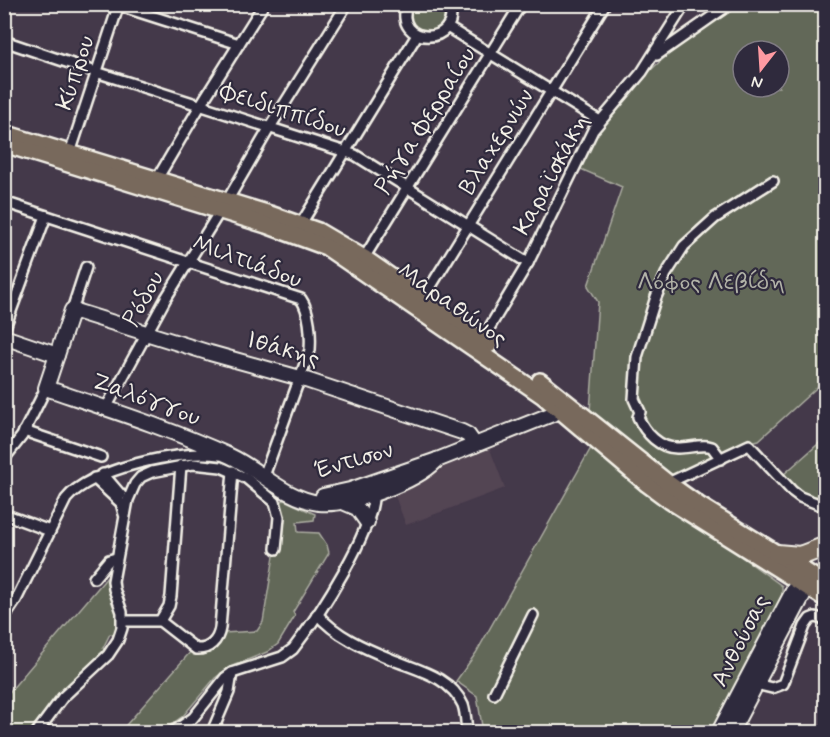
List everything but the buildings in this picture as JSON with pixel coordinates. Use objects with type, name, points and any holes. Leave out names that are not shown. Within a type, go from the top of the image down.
[{"type":"highway","points":[[809,580],[824,546]]},
{"type":"highway","points":[[777,554],[800,556],[824,546]]},
{"type":"main road","name":"Μαραθώνος","points":[[4,133],[157,179],[224,206]]},
{"type":"main road","name":"Μαραθώνος","points":[[4,144],[224,206],[298,230],[330,237],[364,258],[547,386],[566,409],[647,484],[669,501],[809,580]]},
{"type":"main road","name":"Μαραθώνος","points":[[298,230],[338,254],[566,409],[668,483],[777,554],[809,580],[825,599]]},
{"type":"street","points":[[157,179],[264,4]]},
{"type":"street","name":"Ρόδου","points":[[106,408],[188,261],[347,4]]},
{"type":"street","points":[[407,4],[406,23],[417,35],[430,37],[443,32],[447,27],[451,17],[449,4]]},
{"type":"street","name":"Ρήγα Φερραίου","points":[[364,258],[521,4]]},
{"type":"street","name":"Βλαχερνών","points":[[423,299],[605,4]]},
{"type":"street","name":"Καραϊσκάκη","points":[[482,340],[528,263],[582,150],[600,121],[652,58],[685,4]]},
{"type":"street","points":[[652,58],[730,4]]},
{"type":"street","points":[[117,5],[239,44]]},
{"type":"street","name":"Κύπρου","points":[[70,153],[117,5]]},
{"type":"street","points":[[447,27],[600,121]]},
{"type":"street","points":[[298,230],[417,35]]},
{"type":"street","name":"Φειδιππίδου","points":[[4,41],[200,106],[355,154],[528,263]]},
{"type":"street","points":[[721,459],[716,451],[708,446],[673,448],[659,443],[648,435],[638,417],[640,412],[634,399],[637,357],[656,297],[666,274],[684,246],[715,218],[773,181]]},
{"type":"street","name":"Μιλτιάδου","points":[[4,202],[301,299],[306,308],[310,340],[308,356],[264,476]]},
{"type":"street","points":[[4,330],[46,216]]},
{"type":"street","points":[[4,459],[24,431],[46,388],[86,267]]},
{"type":"street","name":"Ιθάκης","points":[[72,309],[147,334],[300,378],[462,432],[475,445]]},
{"type":"street","points":[[4,337],[57,356]]},
{"type":"street","name":"Ζαλόγγου","points":[[46,388],[106,408],[231,457]]},
{"type":"street","name":"Έντισον","points":[[286,491],[315,497],[370,489],[416,476],[428,469],[436,460],[566,409]]},
{"type":"street","points":[[24,431],[101,457]]},
{"type":"street","points":[[668,483],[749,445],[792,491],[800,497],[825,507]]},
{"type":"street","points":[[4,618],[16,600],[70,494],[98,476],[163,458],[203,453],[231,457]]},
{"type":"street","name":"Έντισον","points":[[231,457],[286,491],[313,502],[343,502],[370,489]]},
{"type":"street","points":[[37,732],[63,697],[113,649],[118,640],[123,621],[122,608],[113,585],[116,558],[128,500],[131,491],[141,477],[181,465],[203,463],[233,471],[246,478],[277,506],[279,517],[276,549]]},
{"type":"street","points":[[160,621],[169,606],[171,596],[181,465]]},
{"type":"street","points":[[123,621],[160,621],[196,649],[208,648],[218,636],[233,471]]},
{"type":"street","points":[[98,476],[128,500]]},
{"type":"street","points":[[98,476],[121,503],[124,514]]},
{"type":"street","points":[[173,732],[193,718],[225,678],[232,673],[287,654],[297,643],[359,546],[367,522],[370,489]]},
{"type":"street","points":[[343,502],[357,508],[367,522]]},
{"type":"street","points":[[4,514],[50,531]]},
{"type":"street","points":[[94,578],[109,560],[116,558]]},
{"type":"street","name":"Ανθούσας","points":[[732,732],[809,580]]},
{"type":"street","name":"Ανθούσας","points":[[719,732],[809,580]]},
{"type":"street","points":[[316,614],[327,627],[342,636],[392,660],[423,670],[448,685],[463,705],[467,732]]},
{"type":"street","points":[[494,694],[533,615]]},
{"type":"street","name":"Ανθούσας","points":[[756,684],[772,688],[783,684],[805,626],[810,619],[815,617],[825,620]]},
{"type":"street","points":[[212,732],[229,692],[232,673]]},
{"type":"shaded area","points":[[488,444],[505,488],[406,525],[393,491],[440,471],[443,462]]},
{"type":"green space","points":[[413,5],[442,5],[444,16],[442,23],[433,30],[419,29],[411,18]]},
{"type":"green space","name":"Λόφος Λεβίδη","points":[[741,5],[825,5],[825,380],[759,440],[671,476],[590,411],[598,302],[588,286],[622,187],[576,167],[606,122],[630,92],[656,65],[704,28]]},
{"type":"green space","points":[[825,438],[825,495],[813,496],[797,488],[783,475]]},
{"type":"green space","points":[[591,448],[782,586],[782,599],[713,732],[483,732],[477,696],[456,681],[476,653]]},
{"type":"green space","points":[[284,500],[315,514],[314,520],[297,522],[298,532],[319,533],[329,553],[293,612],[295,616],[278,644],[267,652],[230,667],[215,678],[183,716],[160,732],[120,732],[192,650],[223,633],[257,631],[263,622],[274,556],[280,550],[283,514],[280,502]]},
{"type":"green space","points":[[109,575],[112,599],[121,612],[116,636],[110,634],[103,648],[106,652],[58,696],[34,725],[31,732],[5,732],[5,697]]}]
